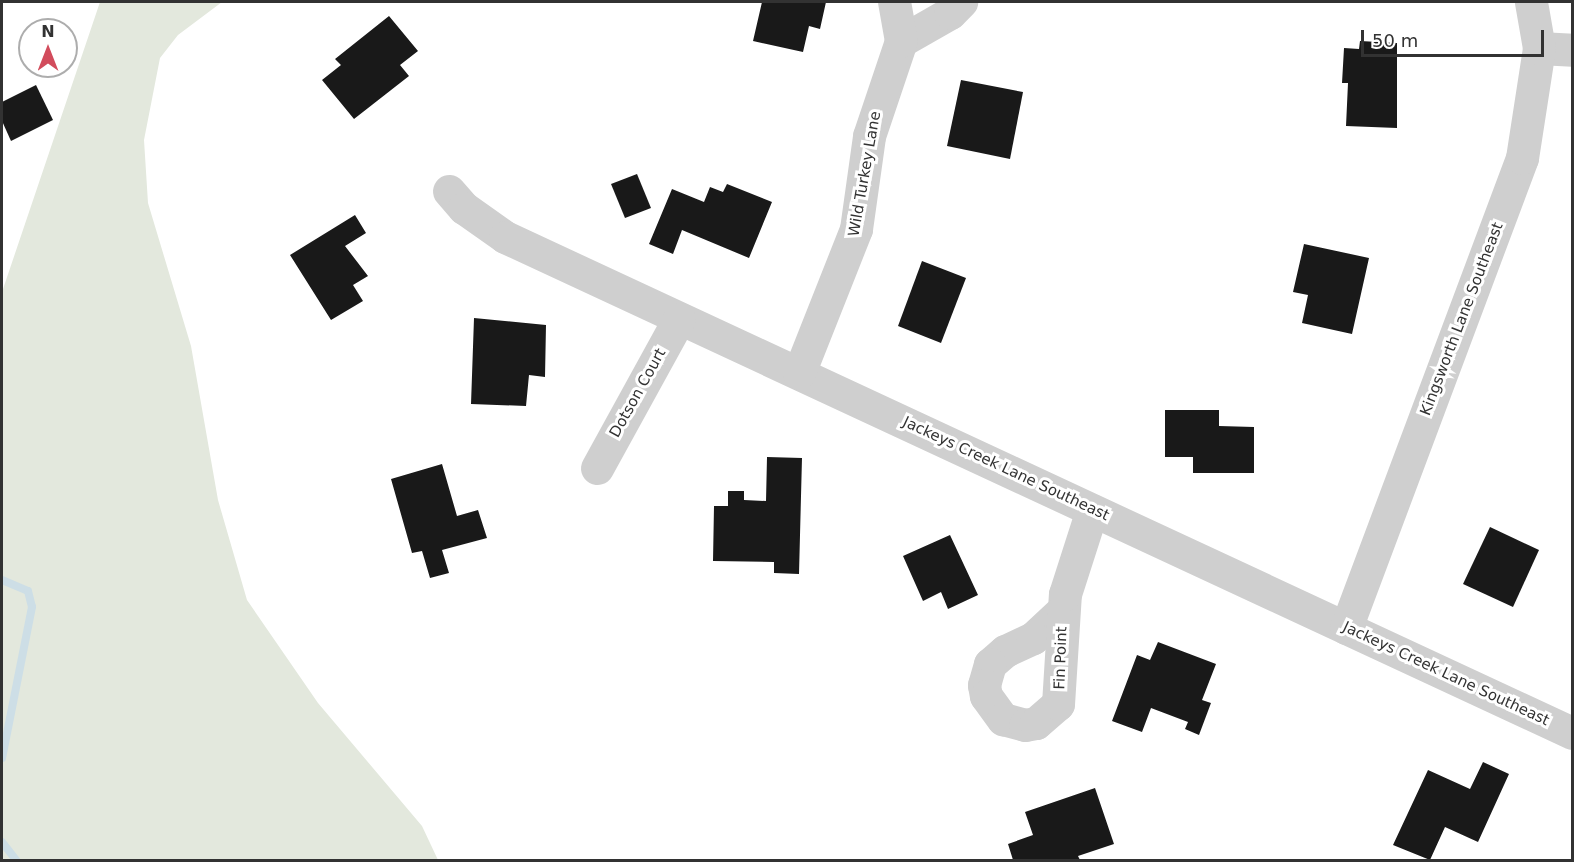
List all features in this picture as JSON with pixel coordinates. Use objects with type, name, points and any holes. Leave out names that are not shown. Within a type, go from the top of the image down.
[{"type":"street","name":"Wild Turkey Lane","points":[[799,373],[856,229],[869,136],[901,41],[894,2]]},
{"type":"street","points":[[901,41],[950,13],[961,2]]},
{"type":"street","name":"Kingsworth Lane Southeast","points":[[1346,628],[1522,158],[1539,48],[1531,2]]},
{"type":"street","points":[[1539,48],[1572,50]]},
{"type":"street","name":"Jackeys Creek Lane Southeast","points":[[449,191],[470,213],[505,237],[1572,733]]},
{"type":"street","name":"Dotson Court","points":[[597,468],[679,319]]},
{"type":"street","name":"Fin Point","points":[[1062,611],[1068,580],[1092,510]]},
{"type":"shaded area","points":[[100,2],[222,2],[178,35],[160,58],[144,140],[148,203],[191,346],[218,500],[247,600],[318,703],[422,826],[438,860],[2,860],[2,292],[74,78],[78,78],[78,67]]},
{"type":"building","points":[[762,2],[826,2],[820,29],[809,26],[803,52],[753,41]]},
{"type":"building","points":[[389,16],[418,51],[400,65],[409,76],[354,119],[322,80],[341,65],[335,59]]},
{"type":"building","points":[[1360,41],[1397,43],[1397,128],[1346,126],[1348,83],[1342,83],[1344,48],[1359,49]]},
{"type":"building","points":[[961,80],[1023,92],[1010,159],[947,146]]},
{"type":"building","points":[[36,85],[53,120],[11,141],[2,121],[2,102]]},
{"type":"building","points":[[637,174],[651,208],[625,218],[611,184]]},
{"type":"building","points":[[727,184],[772,202],[749,258],[682,230],[673,254],[649,244],[672,189],[704,202],[710,187],[723,192]]},
{"type":"building","points":[[355,215],[366,233],[345,246],[368,276],[353,285],[363,301],[331,320],[290,255]]},
{"type":"building","points":[[1304,244],[1369,258],[1352,334],[1302,323],[1308,295],[1293,292]]},
{"type":"building","points":[[922,261],[966,278],[941,343],[898,326]]},
{"type":"building","points":[[474,318],[546,325],[545,377],[529,375],[526,406],[471,404]]},
{"type":"building","points":[[1165,410],[1219,410],[1219,426],[1254,427],[1254,473],[1193,473],[1193,457],[1165,457]]},
{"type":"building","points":[[767,457],[802,458],[799,574],[774,573],[774,562],[713,561],[714,506],[728,506],[728,491],[744,491],[744,500],[766,501]]},
{"type":"building","points":[[442,464],[457,516],[478,510],[487,538],[442,550],[449,573],[430,578],[422,551],[412,553],[391,479]]},
{"type":"building","points":[[1490,527],[1539,550],[1513,607],[1463,584]]},
{"type":"building","points":[[950,535],[978,595],[948,609],[941,592],[923,601],[903,556]]},
{"type":"building","points":[[1158,642],[1216,664],[1202,700],[1211,703],[1199,735],[1185,729],[1188,722],[1151,708],[1142,732],[1112,721],[1137,655],[1150,660]]},
{"type":"building","points":[[1483,762],[1509,774],[1478,842],[1445,827],[1430,860],[1393,845],[1428,770],[1470,789]]},
{"type":"building","points":[[1095,788],[1114,844],[1078,856],[1080,860],[1013,860],[1008,844],[1033,835],[1025,812]]},
{"type":"waterway","points":[[2,580],[28,591],[32,607],[2,758]]},
{"type":"waterway","points":[[2,842],[16,860]]}]
